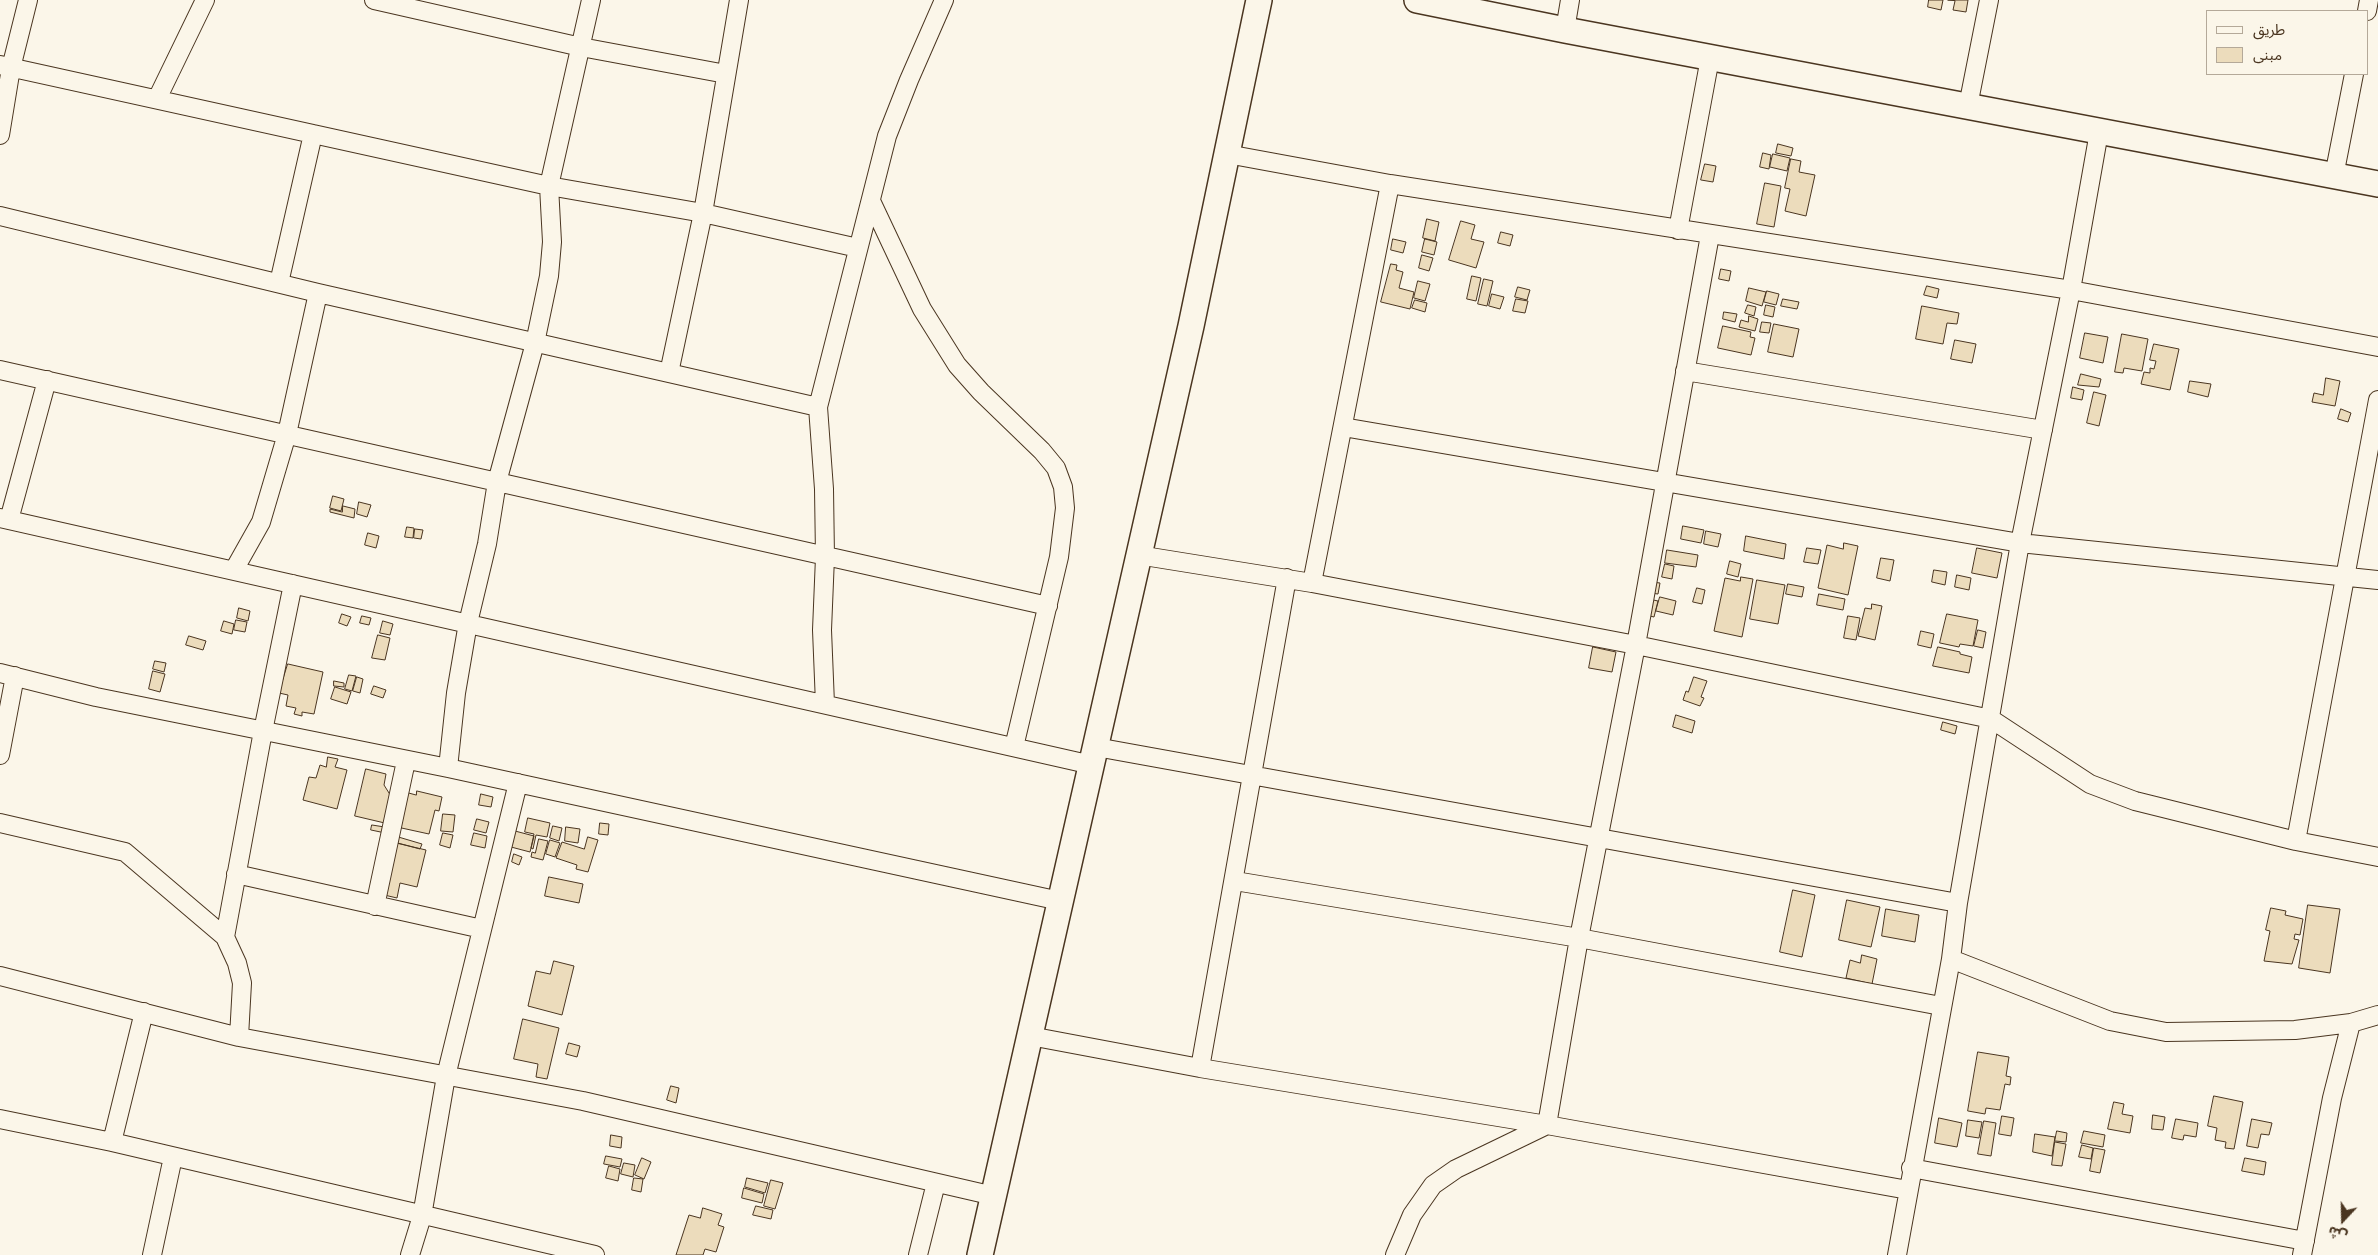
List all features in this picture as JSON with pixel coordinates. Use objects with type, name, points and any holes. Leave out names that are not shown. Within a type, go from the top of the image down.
[{"type":"street","points":[[0,134],[6,66],[28,0]]},
{"type":"street","points":[[157,100],[205,0]]},
{"type":"street","points":[[374,0],[581,47],[726,74]]},
{"type":"street","points":[[448,768],[454,704],[468,623],[484,558],[497,482],[535,343],[549,276],[552,242],[549,186],[591,0]]},
{"type":"street","points":[[669,373],[703,213],[739,0]]},
{"type":"street","points":[[825,704],[822,630],[825,557],[824,489],[818,407],[858,248],[872,203],[887,136],[944,0]]},
{"type":"street","points":[[980,1255],[1094,756],[1227,154],[1259,0]]},
{"type":"street","points":[[1417,0],[1710,58],[2378,184]]},
{"type":"street","points":[[1565,30],[1570,0]]},
{"type":"street","points":[[1968,106],[1989,0]]},
{"type":"street","points":[[1678,230],[1710,58]]},
{"type":"street","points":[[6,66],[549,186],[703,213],[858,248]]},
{"type":"street","points":[[2334,176],[2354,75]]},
{"type":"street","points":[[1897,1255],[1911,1168],[1951,959],[1958,903],[2020,543],[2071,290],[2099,132]]},
{"type":"street","points":[[279,283],[313,134]]},
{"type":"street","points":[[1227,154],[1390,184],[2071,290],[2378,347]]},
{"type":"street","points":[[1312,583],[1390,184]]},
{"type":"street","points":[[872,203],[922,309],[957,365],[981,392],[1042,451],[1056,468],[1063,487],[1065,508],[1059,557],[1014,747]]},
{"type":"street","points":[[0,216],[318,293],[818,407]]},
{"type":"street","points":[[1548,1125],[1579,938],[1636,645],[1710,235]]},
{"type":"street","points":[[234,570],[261,522],[287,434],[318,293]]},
{"type":"street","points":[[0,370],[1048,606]]},
{"type":"street","points":[[1685,371],[2042,430]]},
{"type":"street","points":[[48,380],[5,519],[1014,747],[1253,776],[1958,903]]},
{"type":"street","points":[[2296,841],[2378,400]]},
{"type":"street","points":[[1343,427],[2020,543],[2344,578],[2378,580]]},
{"type":"street","points":[[1138,555],[1287,578],[1636,645],[1991,719],[2078,776],[2114,793],[2164,809],[2296,841],[2378,857]]},
{"type":"street","points":[[1200,1068],[1235,880],[1287,578]]},
{"type":"street","points":[[225,937],[263,731],[294,584]]},
{"type":"street","points":[[0,755],[8,674],[96,697],[448,768],[1060,901]]},
{"type":"street","points":[[375,906],[406,761]]},
{"type":"street","points":[[410,1255],[422,1216],[446,1076],[518,783]]},
{"type":"street","points":[[0,823],[125,852],[225,937],[236,962],[242,983],[239,1037]]},
{"type":"street","points":[[236,874],[482,929]]},
{"type":"street","points":[[1235,880],[1579,938],[1941,1006]]},
{"type":"street","points":[[1951,959],[2110,1021],[2166,1032],[2295,1030],[2351,1023],[2378,1015]]},
{"type":"street","points":[[0,976],[239,1037],[584,1101],[994,1196]]},
{"type":"street","points":[[112,1142],[144,1012]]},
{"type":"street","points":[[1911,1168],[2303,1248],[2332,1098],[2351,1023]]},
{"type":"street","points":[[1030,1036],[1200,1068],[1548,1125],[1908,1190]]},
{"type":"street","points":[[0,1119],[112,1142],[595,1255]]},
{"type":"street","points":[[1395,1255],[1412,1215],[1433,1184],[1456,1169],[1548,1125]]},
{"type":"street","points":[[152,1255],[173,1156]]},
{"type":"street","points":[[918,1255],[936,1183]]},
{"type":"building","points":[[1929,0],[1943,0],[1941,10],[1928,7]]},
{"type":"building","points":[[1948,0],[1968,0],[1966,12],[1953,10],[1955,1]]},
{"type":"building","points":[[1778,144],[1793,148],[1791,156],[1776,153]]},
{"type":"building","points":[[1763,153],[1771,155],[1769,169],[1760,167]]},
{"type":"building","points":[[1773,154],[1790,158],[1787,171],[1770,167]]},
{"type":"building","points":[[1791,159],[1801,161],[1799,172],[1815,175],[1806,216],[1785,211],[1790,189],[1785,188]]},
{"type":"building","points":[[1705,164],[1716,166],[1713,182],[1701,180]]},
{"type":"building","points":[[1765,183],[1781,186],[1774,227],[1757,224]]},
{"type":"building","points":[[1427,219],[1439,222],[1435,241],[1423,238]]},
{"type":"building","points":[[1461,221],[1475,225],[1471,239],[1484,242],[1476,268],[1449,260]]},
{"type":"building","points":[[1501,232],[1513,235],[1510,246],[1498,243]]},
{"type":"building","points":[[1393,239],[1406,242],[1403,253],[1391,250]]},
{"type":"building","points":[[1425,239],[1437,242],[1434,255],[1422,252]]},
{"type":"building","points":[[1422,255],[1433,258],[1429,271],[1419,268]]},
{"type":"building","points":[[1391,264],[1397,265],[1396,270],[1403,272],[1399,288],[1414,292],[1410,309],[1381,302]]},
{"type":"building","points":[[1721,269],[1731,271],[1729,281],[1719,279]]},
{"type":"building","points":[[1472,276],[1481,278],[1476,301],[1467,299]]},
{"type":"building","points":[[1484,279],[1493,281],[1487,306],[1478,304]]},
{"type":"building","points":[[1418,281],[1430,284],[1425,301],[1414,298]]},
{"type":"building","points":[[1927,286],[1939,289],[1937,298],[1924,295]]},
{"type":"building","points":[[1518,287],[1530,290],[1527,300],[1515,297]]},
{"type":"building","points":[[1749,288],[1766,292],[1762,306],[1746,301]]},
{"type":"building","points":[[1767,291],[1779,294],[1776,305],[1764,302]]},
{"type":"building","points":[[1492,294],[1504,297],[1500,309],[1489,306]]},
{"type":"building","points":[[1516,299],[1528,301],[1525,313],[1513,311]]},
{"type":"building","points":[[1783,299],[1799,302],[1797,309],[1781,306]]},
{"type":"building","points":[[1415,300],[1427,303],[1425,312],[1412,308]]},
{"type":"building","points":[[1748,305],[1756,307],[1754,316],[1745,313]]},
{"type":"building","points":[[1766,305],[1775,307],[1773,317],[1764,315]]},
{"type":"building","points":[[1922,306],[1959,313],[1957,324],[1947,323],[1943,344],[1916,339]]},
{"type":"building","points":[[1724,312],[1737,314],[1735,322],[1723,319]]},
{"type":"building","points":[[1749,316],[1758,319],[1755,331],[1739,327],[1741,320],[1748,322]]},
{"type":"building","points":[[1762,322],[1771,323],[1769,333],[1760,332]]},
{"type":"building","points":[[1774,324],[1799,329],[1793,357],[1768,352]]},
{"type":"building","points":[[1723,326],[1751,332],[1750,337],[1755,338],[1751,355],[1718,348]]},
{"type":"building","points":[[2085,333],[2108,337],[2103,363],[2080,358]]},
{"type":"building","points":[[2122,334],[2148,339],[2142,371],[2124,368],[2123,373],[2115,372]]},
{"type":"building","points":[[1955,340],[1976,344],[1972,363],[1951,359]]},
{"type":"building","points":[[2154,344],[2179,349],[2170,390],[2141,384],[2144,372],[2150,373],[2150,368],[2154,369],[2156,361],[2150,360]]},
{"type":"building","points":[[2081,374],[2101,379],[2099,387],[2078,385]]},
{"type":"building","points":[[2326,378],[2340,381],[2335,406],[2312,402],[2314,393],[2323,395]]},
{"type":"building","points":[[2190,381],[2211,384],[2208,397],[2188,392]]},
{"type":"building","points":[[2073,387],[2084,390],[2082,400],[2071,398]]},
{"type":"building","points":[[2094,392],[2106,395],[2099,426],[2087,423]]},
{"type":"building","points":[[2341,409],[2351,413],[2348,422],[2338,419]]},
{"type":"building","points":[[333,496],[344,499],[341,511],[330,508]]},
{"type":"building","points":[[359,502],[371,505],[367,517],[357,514]]},
{"type":"building","points":[[343,506],[355,509],[354,518],[330,512],[330,509],[342,512]]},
{"type":"building","points":[[1683,526],[1704,530],[1701,543],[1681,539]]},
{"type":"building","points":[[407,527],[414,528],[413,538],[405,537]]},
{"type":"building","points":[[415,529],[423,530],[421,539],[414,538]]},
{"type":"building","points":[[1706,531],[1721,534],[1718,547],[1704,544]]},
{"type":"building","points":[[368,533],[379,536],[376,548],[365,545]]},
{"type":"building","points":[[1746,536],[1786,544],[1784,559],[1744,551]]},
{"type":"building","points":[[1844,543],[1858,546],[1848,595],[1818,588],[1827,545],[1843,549]]},
{"type":"building","points":[[1807,548],[1821,550],[1818,564],[1804,562]]},
{"type":"building","points":[[1977,548],[2002,553],[1997,578],[1972,573]]},
{"type":"building","points":[[1667,550],[1698,555],[1696,567],[1665,563]]},
{"type":"building","points":[[1881,558],[1894,560],[1890,581],[1877,578]]},
{"type":"building","points":[[1730,561],[1741,564],[1738,577],[1727,574]]},
{"type":"building","points":[[1665,564],[1674,566],[1672,579],[1662,577]]},
{"type":"building","points":[[1934,570],[1947,572],[1945,585],[1932,582]]},
{"type":"building","points":[[1957,575],[1971,578],[1969,590],[1955,587]]},
{"type":"building","points":[[1741,577],[1753,579],[1742,637],[1714,631],[1725,578],[1740,581]]},
{"type":"building","points":[[1757,580],[1785,585],[1778,624],[1750,619]]},
{"type":"building","points":[[1652,582],[1660,583],[1658,594],[1650,593]]},
{"type":"building","points":[[1788,584],[1804,587],[1802,597],[1786,594]]},
{"type":"building","points":[[1697,588],[1705,590],[1702,604],[1693,602]]},
{"type":"building","points":[[1819,594],[1845,599],[1843,610],[1817,605]]},
{"type":"building","points":[[1660,597],[1676,601],[1673,615],[1656,611]]},
{"type":"building","points":[[1649,599],[1658,601],[1654,617],[1646,615]]},
{"type":"building","points":[[1872,604],[1882,606],[1875,640],[1858,636],[1865,608],[1871,609]]},
{"type":"building","points":[[239,608],[250,611],[248,621],[237,618]]},
{"type":"building","points":[[342,614],[351,617],[347,626],[339,623]]},
{"type":"building","points":[[1947,614],[1978,620],[1973,646],[1960,644],[1959,647],[1940,643]]},
{"type":"building","points":[[362,616],[371,618],[369,625],[360,623]]},
{"type":"building","points":[[1848,616],[1860,618],[1856,640],[1844,638]]},
{"type":"building","points":[[236,620],[247,622],[245,632],[234,630]]},
{"type":"building","points":[[224,621],[234,624],[232,634],[221,631]]},
{"type":"building","points":[[383,621],[393,624],[390,635],[380,633]]},
{"type":"building","points":[[1978,630],[1986,632],[1983,648],[1974,646]]},
{"type":"building","points":[[1921,631],[1934,634],[1931,648],[1918,645]]},
{"type":"building","points":[[378,635],[390,638],[385,660],[372,658]]},
{"type":"building","points":[[189,636],[206,641],[203,650],[186,645]]},
{"type":"building","points":[[1593,647],[1616,652],[1612,672],[1589,668]]},
{"type":"building","points":[[1938,647],[1972,657],[1969,673],[1933,666]]},
{"type":"building","points":[[155,661],[166,663],[164,672],[153,669]]},
{"type":"building","points":[[288,664],[323,672],[314,714],[302,712],[302,716],[294,714],[296,708],[286,706],[288,695],[279,693]]},
{"type":"building","points":[[153,671],[165,674],[160,692],[149,689]]},
{"type":"building","points":[[349,675],[356,676],[352,691],[345,689]]},
{"type":"building","points":[[357,677],[363,679],[360,693],[353,691]]},
{"type":"building","points":[[1694,677],[1707,681],[1701,697],[1704,698],[1700,706],[1683,700]]},
{"type":"building","points":[[334,681],[344,683],[344,687],[334,686]]},
{"type":"building","points":[[374,686],[386,690],[383,698],[371,694]]},
{"type":"building","points":[[335,687],[351,692],[347,704],[331,699]]},
{"type":"building","points":[[1676,715],[1695,721],[1692,733],[1673,727]]},
{"type":"building","points":[[1943,722],[1957,726],[1955,734],[1941,730]]},
{"type":"building","points":[[328,757],[338,759],[335,767],[347,770],[337,809],[303,800],[309,777],[316,778],[320,765],[326,767]]},
{"type":"building","points":[[366,769],[386,774],[384,785],[394,801],[389,824],[355,816]]},
{"type":"building","points":[[417,791],[442,797],[439,811],[435,810],[429,834],[397,827],[405,792],[416,795]]},
{"type":"building","points":[[481,794],[493,797],[491,807],[479,805]]},
{"type":"building","points":[[443,814],[455,815],[453,832],[441,831]]},
{"type":"building","points":[[528,818],[550,823],[547,837],[536,835],[533,849],[531,848],[534,834],[525,832]]},
{"type":"building","points":[[477,819],[489,822],[486,833],[474,830]]},
{"type":"building","points":[[600,823],[609,824],[608,835],[599,834]]},
{"type":"building","points":[[372,825],[391,828],[390,834],[371,830]]},
{"type":"building","points":[[553,826],[562,828],[559,841],[550,838]]},
{"type":"building","points":[[566,827],[580,829],[578,843],[565,841]]},
{"type":"building","points":[[515,831],[534,836],[530,852],[511,847]]},
{"type":"building","points":[[443,833],[453,835],[450,848],[440,845]]},
{"type":"building","points":[[474,833],[487,836],[485,848],[471,845]]},
{"type":"building","points":[[395,836],[422,844],[420,849],[394,842]]},
{"type":"building","points":[[588,837],[598,840],[588,872],[576,869],[577,865],[556,858],[562,842],[584,849]]},
{"type":"building","points":[[539,839],[548,841],[543,860],[531,857],[532,852],[535,853]]},
{"type":"building","points":[[550,840],[560,843],[555,857],[546,854]]},
{"type":"building","points":[[392,842],[426,850],[417,887],[400,883],[397,898],[380,894]]},
{"type":"building","points":[[514,854],[522,857],[519,865],[512,862]]},
{"type":"building","points":[[549,877],[583,884],[579,903],[545,896]]},
{"type":"building","points":[[1793,890],[1815,895],[1802,957],[1780,952]]},
{"type":"building","points":[[1847,900],[1880,907],[1871,947],[1839,940]]},
{"type":"building","points":[[2308,905],[2340,909],[2330,973],[2299,968]]},
{"type":"building","points":[[2271,908],[2286,911],[2285,915],[2303,919],[2300,935],[2295,934],[2294,939],[2299,940],[2292,964],[2264,961],[2270,931],[2266,930]]},
{"type":"building","points":[[1886,909],[1919,915],[1915,942],[1882,936]]},
{"type":"building","points":[[1862,955],[1877,959],[1872,984],[1846,978],[1850,960],[1860,963]]},
{"type":"building","points":[[554,961],[574,966],[562,1015],[528,1006],[536,971],[550,974]]},
{"type":"building","points":[[523,1019],[559,1028],[547,1079],[536,1077],[538,1064],[514,1059]]},
{"type":"building","points":[[569,1043],[580,1046],[577,1057],[566,1054]]},
{"type":"building","points":[[1978,1052],[2009,1057],[2006,1076],[2011,1077],[2010,1085],[2005,1084],[2000,1110],[1986,1108],[1985,1114],[1968,1111]]},
{"type":"building","points":[[671,1086],[679,1088],[676,1103],[667,1100]]},
{"type":"building","points":[[2214,1096],[2243,1102],[2234,1149],[2225,1148],[2226,1142],[2215,1140],[2217,1128],[2208,1126]]},
{"type":"building","points":[[2114,1102],[2124,1104],[2122,1114],[2133,1116],[2130,1133],[2108,1129]]},
{"type":"building","points":[[2153,1115],[2165,1117],[2163,1130],[2152,1129]]},
{"type":"building","points":[[2002,1116],[2014,1118],[2011,1136],[1999,1134]]},
{"type":"building","points":[[1939,1118],[1962,1123],[1957,1147],[1935,1143]]},
{"type":"building","points":[[2176,1119],[2198,1123],[2196,1137],[2184,1135],[2183,1140],[2172,1138]]},
{"type":"building","points":[[2252,1119],[2272,1123],[2269,1135],[2261,1134],[2258,1148],[2247,1146]]},
{"type":"building","points":[[1968,1120],[1982,1122],[1979,1138],[1966,1136]]},
{"type":"building","points":[[1984,1121],[1996,1123],[1991,1156],[1978,1154]]},
{"type":"building","points":[[2057,1131],[2067,1133],[2066,1142],[2055,1141]]},
{"type":"building","points":[[2084,1131],[2105,1135],[2103,1147],[2081,1143]]},
{"type":"building","points":[[2035,1134],[2055,1137],[2052,1156],[2033,1152]]},
{"type":"building","points":[[611,1135],[622,1137],[621,1148],[610,1146]]},
{"type":"building","points":[[2055,1142],[2066,1144],[2062,1166],[2052,1165]]},
{"type":"building","points":[[2082,1145],[2093,1148],[2091,1159],[2079,1157]]},
{"type":"building","points":[[2094,1148],[2105,1150],[2100,1173],[2090,1171]]},
{"type":"building","points":[[606,1156],[622,1159],[620,1167],[604,1164]]},
{"type":"building","points":[[642,1158],[651,1162],[644,1179],[635,1175]]},
{"type":"building","points":[[2245,1158],[2266,1162],[2264,1175],[2242,1171]]},
{"type":"building","points":[[624,1163],[635,1165],[633,1177],[621,1174]]},
{"type":"building","points":[[609,1166],[620,1169],[618,1181],[606,1178]]},
{"type":"building","points":[[634,1178],[643,1179],[641,1192],[632,1190]]},
{"type":"building","points":[[747,1178],[768,1183],[765,1193],[745,1187]]},
{"type":"building","points":[[771,1180],[783,1183],[775,1209],[764,1206]]},
{"type":"building","points":[[744,1188],[764,1194],[762,1203],[742,1198]]},
{"type":"building","points":[[756,1206],[773,1210],[771,1219],[753,1215]]},
{"type":"building","points":[[703,1208],[722,1214],[718,1225],[724,1227],[716,1252],[705,1249],[703,1255],[676,1255],[689,1215],[700,1218]]}]
